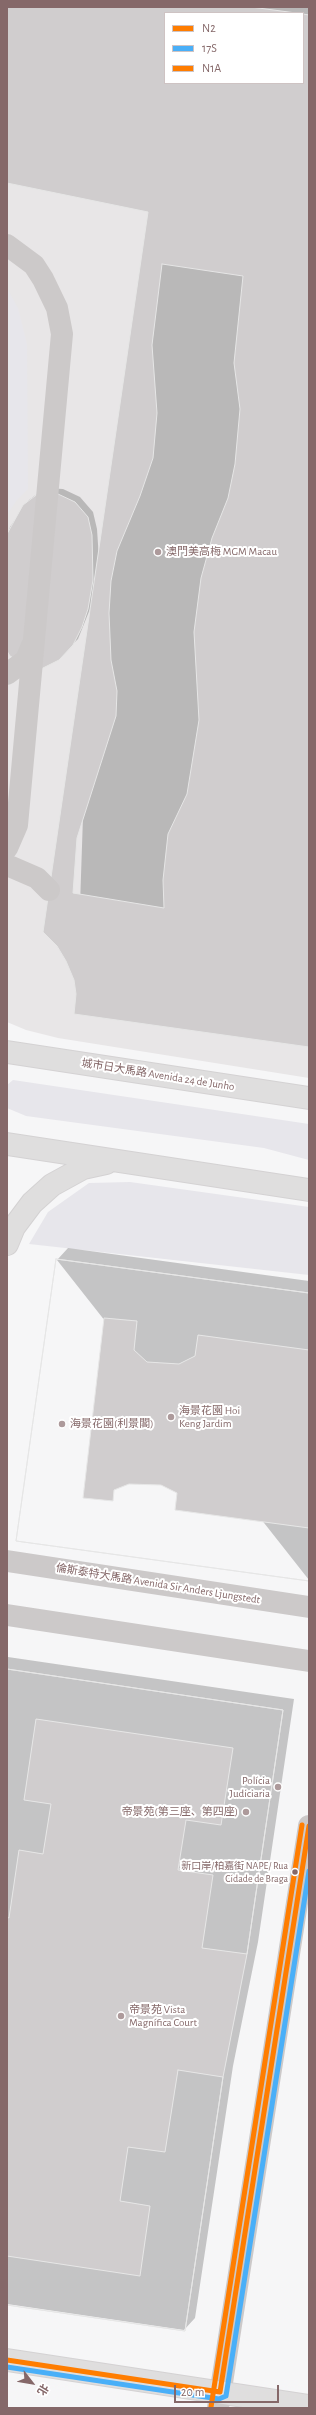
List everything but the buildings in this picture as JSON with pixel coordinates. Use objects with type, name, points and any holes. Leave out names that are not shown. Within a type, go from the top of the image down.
[{"type":"main road","name":"城市日大馬路 Avenida 24 de Junho","points":[[7,1052],[309,1098]]},
{"type":"main road","points":[[7,1144],[309,1190]]},
{"type":"main road","points":[[7,1244],[14,1227],[32,1203],[52,1185],[83,1168],[115,1160]]},
{"type":"main road","points":[[7,2360],[219,2400],[309,2406]]},
{"type":"street","points":[[7,245],[34,265],[43,279],[57,308],[62,334],[17,825],[7,848]]},
{"type":"street","points":[[7,674],[26,660],[34,642]]},
{"type":"street","points":[[7,865],[37,878],[49,890]]},
{"type":"street","name":"倫斯泰特大馬路 Avenida Sir Anders Ljungstedt","points":[[7,1561],[309,1607]]},
{"type":"street","points":[[7,1615],[309,1661]]},
{"type":"street","points":[[219,2400],[309,1826]]},
{"type":"shaded area","name":"澳門美高梅 MGM Macau","points":[[7,7],[309,7],[309,1078],[58,1038],[26,1030],[7,1022]]},
{"type":"shaded area","points":[[7,288],[18,308],[27,344],[28,489],[17,500],[7,515]]},
{"type":"shaded area","points":[[13,1080],[309,1124],[309,1160],[264,1148],[26,1116],[7,1108],[7,1085]]},
{"type":"shaded area","points":[[130,1182],[309,1207],[309,1275],[29,1244],[48,1212],[89,1183]]},
{"type":"transit line","name":"N1A","points":[[211,2407],[302,1825]]},
{"type":"transit line","name":"N2","points":[[7,2360],[220,2392],[309,1826]]},
{"type":"transit line","name":"17S","points":[[7,2367],[219,2399],[226,2396],[309,1871]]},
{"type":"place","name":"澳門美高梅 MGM Macau","points":[[158,552]]},
{"type":"place","name":"海景花園 Hoi Keng Jardim","points":[[171,1417]]},
{"type":"place","name":"海景花園(利景閣)","points":[[62,1424]]},
{"type":"place","name":"Polícia Judiciaria","points":[[278,1787]]},
{"type":"place","name":"帝景苑(第三座、第四座)","points":[[246,1812]]},
{"type":"place","name":"新口岸/柏嘉街 NAPE/ Rua Cidade de Braga","points":[[295,1872]]},
{"type":"place","name":"帝景苑 Vista Magnífica Court","points":[[121,2016]]}]
